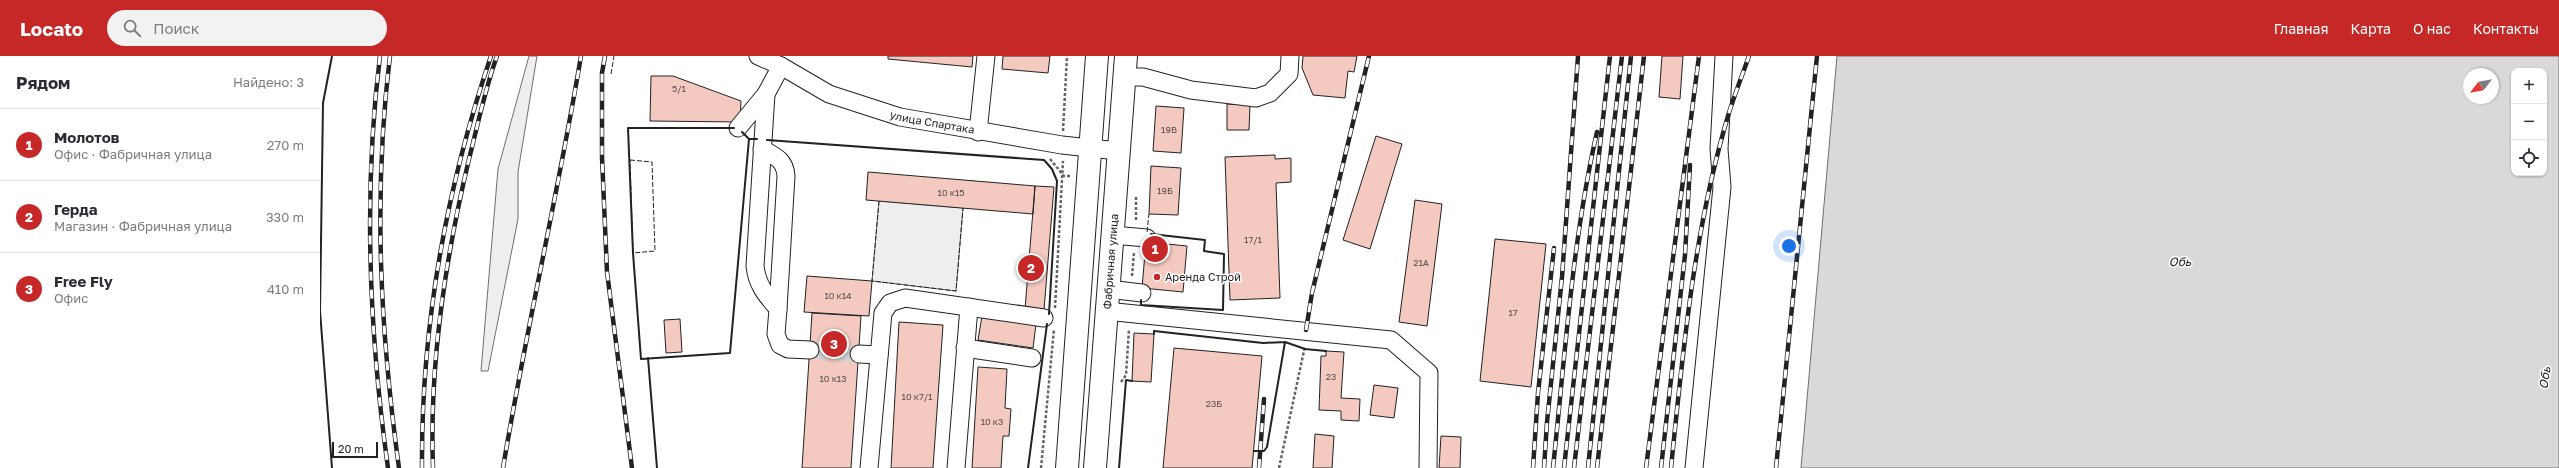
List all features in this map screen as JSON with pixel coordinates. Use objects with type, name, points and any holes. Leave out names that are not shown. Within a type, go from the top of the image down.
[{"type":"main road","points":[[1068,468],[1097,56]]},
{"type":"main road","name":"Фабричная улица","points":[[1095,468],[1125,66]]},
{"type":"street","name":"улица Спартака","points":[[758,56],[781,66],[829,94],[900,117],[978,132],[1062,145],[1118,151]]},
{"type":"street","points":[[978,132],[986,56]]},
{"type":"street","points":[[1125,66],[1143,78],[1191,90],[1256,98],[1270,92],[1289,74],[1290,56]]},
{"type":"street","points":[[1694,468],[1722,188],[1719,150],[1724,56]]},
{"type":"street","points":[[738,128],[766,94],[781,66]]},
{"type":"street","points":[[766,94],[755,266],[762,290],[778,309]]},
{"type":"street","points":[[762,149],[778,157],[784,166],[786,176],[776,334],[780,345],[788,349],[810,350]]},
{"type":"street","points":[[1112,235],[1141,237]]},
{"type":"street","points":[[1108,289],[1136,293]]},
{"type":"street","points":[[869,468],[883,313],[886,307],[897,299],[905,298],[1051,320]]},
{"type":"street","points":[[956,468],[968,307]]},
{"type":"street","points":[[1106,311],[1130,312],[1392,340],[1429,374],[1428,468]]},
{"type":"street","points":[[965,348],[1032,358]]},
{"type":"street","points":[[859,354],[879,355]]},
{"type":"path","points":[[1041,468],[1051,320],[1064,176],[1062,145],[1067,56]]},
{"type":"path","points":[[1048,157],[1064,176],[1088,178]]},
{"type":"path","points":[[1136,192],[1141,237],[1136,293]]},
{"type":"path","points":[[1120,388],[1121,380],[1126,375],[1130,312]]},
{"type":"path","points":[[1279,468],[1305,349],[1306,330]]},
{"type":"shaded area","points":[[529,56],[537,56],[518,172],[518,219],[488,371],[481,371],[498,169]]},
{"type":"shaded area","points":[[879,201],[963,208],[956,291],[872,281]]},
{"type":"water","name":"Обь","points":[[1837,56],[2559,56],[2559,468],[1801,468]]},
{"type":"building","points":[[888,56],[973,56],[972,67],[888,59]]},
{"type":"building","points":[[1003,56],[1050,56],[1048,73],[1002,69]]},
{"type":"building","points":[[1303,56],[1357,56],[1354,72],[1348,71],[1345,98],[1313,95],[1302,68]]},
{"type":"building","points":[[1662,56],[1683,56],[1680,99],[1659,97]]},
{"type":"building","points":[[651,76],[673,76],[741,101],[740,122],[650,121]]},
{"type":"building","points":[[1227,104],[1250,105],[1249,130],[1227,130]]},
{"type":"building","points":[[1156,106],[1184,108],[1181,153],[1153,151]]},
{"type":"building","points":[[1376,136],[1402,144],[1370,249],[1343,240]]},
{"type":"building","points":[[1275,155],[1275,159],[1291,158],[1291,182],[1276,183],[1280,298],[1230,300],[1225,157]]},
{"type":"building","points":[[1151,166],[1181,168],[1178,215],[1149,214]]},
{"type":"building","points":[[868,172],[1035,186],[1033,214],[866,200]]},
{"type":"building","points":[[1035,186],[1054,187],[1044,310],[1025,309]]},
{"type":"building","points":[[1415,200],[1442,204],[1427,326],[1399,322]]},
{"type":"building","points":[[1495,239],[1546,244],[1531,387],[1480,381]]},
{"type":"building","points":[[1146,242],[1187,246],[1183,292],[1142,288]]},
{"type":"building","points":[[807,276],[872,281],[869,316],[804,312]]},
{"type":"building","points":[[812,313],[861,316],[851,468],[802,468]]},
{"type":"building","points":[[982,316],[1036,324],[1033,348],[978,340]]},
{"type":"building","points":[[680,319],[682,352],[666,353],[664,320]]},
{"type":"building","points":[[899,322],[943,325],[933,468],[891,468]]},
{"type":"building","points":[[1134,333],[1154,334],[1151,382],[1132,381]]},
{"type":"building","points":[[1174,348],[1262,356],[1252,468],[1163,468]]},
{"type":"building","points":[[1326,351],[1344,352],[1341,398],[1360,399],[1359,421],[1341,420],[1341,411],[1319,410],[1321,356],[1326,356]]},
{"type":"building","points":[[978,367],[1007,369],[1005,408],[1011,409],[1009,436],[1003,436],[1001,468],[972,468]]},
{"type":"building","points":[[1374,385],[1398,388],[1394,418],[1370,415]]},
{"type":"building","points":[[1315,434],[1334,436],[1332,468],[1313,468]]},
{"type":"building","points":[[1441,436],[1461,437],[1460,468],[1439,468]]},
{"type":"tunnel","points":[[810,350],[859,354]]},
{"type":"railway","points":[[380,56],[371,159],[370,262],[376,366],[388,468]]},
{"type":"railway","points":[[390,56],[382,159],[380,211],[381,262],[387,365],[399,468]]},
{"type":"railway","points":[[422,468],[426,363],[439,259],[461,157],[491,56]]},
{"type":"railway","points":[[433,468],[432,429],[436,351],[446,273],[460,197],[485,94],[497,56]]},
{"type":"railway","points":[[503,468],[581,56]]},
{"type":"railway","points":[[605,56],[602,73],[602,157],[607,272],[632,468]]},
{"type":"railway","points":[[1306,330],[1312,293],[1369,56]]},
{"type":"railway","points":[[1544,468],[1547,422],[1562,277],[1578,56]]},
{"type":"railway","points":[[1564,468],[1610,56]]},
{"type":"railway","points":[[1574,468],[1622,56]]},
{"type":"railway","points":[[1588,468],[1631,56]]},
{"type":"railway","points":[[1597,468],[1644,56]]},
{"type":"railway","points":[[1646,468],[1699,56]]},
{"type":"railway","points":[[1671,468],[1685,335],[1706,202],[1728,116],[1749,56]]},
{"type":"railway","points":[[1776,468],[1817,56]]},
{"type":"railway","points":[[1553,468],[1575,257],[1588,173],[1597,132]]},
{"type":"railway","points":[[1661,468],[1685,255],[1690,165]]},
{"type":"railway","points":[[1533,468],[1538,393],[1554,248]]},
{"type":"railway","points":[[1259,468],[1264,399]]},
{"type":"fence","points":[[611,74],[614,56]]},
{"type":"fence","points":[[630,160],[652,162],[655,251],[633,253],[630,160]]},
{"type":"fence","points":[[879,201],[872,281],[956,291],[963,208]]},
{"type":"fence","points":[[1147,232],[1149,214]]},
{"type":"wall","points":[[332,56],[323,103],[320,311],[332,468]]},
{"type":"wall","points":[[734,128],[628,128],[633,253],[641,359],[730,353],[749,139]]},
{"type":"wall","points":[[742,132],[749,139],[757,139]]},
{"type":"wall","points":[[767,140],[1044,160],[1052,169],[1057,181],[1049,314]]},
{"type":"wall","points":[[1141,300],[1141,305],[1223,310],[1224,254],[1204,251],[1205,240],[1151,234]]},
{"type":"wall","points":[[1028,468],[1047,324]]},
{"type":"wall","points":[[1154,334],[1154,331],[1263,343],[1285,342],[1267,447],[1264,451],[1254,451]]},
{"type":"wall","points":[[1285,342],[1305,349],[1326,351]]},
{"type":"wall","points":[[648,358],[657,468]]},
{"type":"wall","points":[[1119,468],[1126,380],[1132,381]]},
{"type":"place","name":"Молотов","points":[[1155,249]]},
{"type":"place","name":"Герда","points":[[1031,268]]},
{"type":"place","name":"Аренда Строй","points":[[1157,277]]},
{"type":"place","name":"Free Fly","points":[[834,344]]}]
